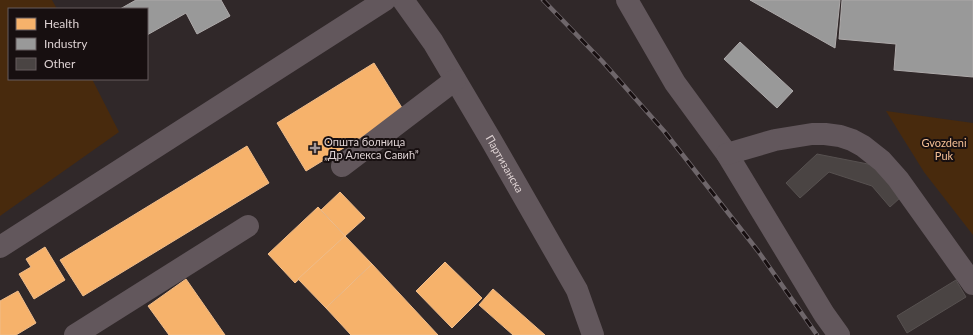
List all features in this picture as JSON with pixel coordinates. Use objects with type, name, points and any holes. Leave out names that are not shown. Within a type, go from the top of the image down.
[{"type":"street","points":[[0,247],[385,0]]},
{"type":"street","name":"Партизанска","points":[[403,0],[433,42],[577,290],[593,335]]},
{"type":"street","points":[[627,0],[675,83],[727,154],[824,314],[839,335]]},
{"type":"street","points":[[342,166],[455,80]]},
{"type":"street","points":[[727,154],[775,140],[812,134],[840,136],[852,140],[863,146],[882,161],[898,179],[973,284]]},
{"type":"street","points":[[75,335],[248,226]]},
{"type":"green space","points":[[0,0],[52,0],[56,8],[8,8],[8,80],[93,80],[119,132],[0,216]]},
{"type":"green space","name":"Gvozdeni Puk","points":[[886,111],[973,123],[973,235],[924,172]]},
{"type":"building: Health","points":[[374,63],[404,111],[306,171],[277,123]]},
{"type":"building: Health","points":[[247,146],[269,183],[83,296],[60,260]]},
{"type":"building: Health","points":[[340,192],[365,218],[345,236],[321,210]]},
{"type":"building: Health","points":[[318,207],[345,236],[295,283],[268,254]]},
{"type":"building: Health","points":[[345,236],[372,264],[326,308],[298,279]]},
{"type":"building: Health","points":[[45,247],[65,280],[34,299],[19,274],[31,267],[26,259]]},
{"type":"building: Health","points":[[445,262],[482,298],[452,328],[416,291]]},
{"type":"building: Health","points":[[372,264],[438,335],[351,335],[326,308]]},
{"type":"building: Health","points":[[186,279],[225,335],[169,335],[148,306]]},
{"type":"building: Health","points":[[493,289],[545,335],[513,335],[479,305]]},
{"type":"building: Health","points":[[18,291],[36,323],[16,335],[0,335],[0,301]]},
{"type":"building: Industry","points":[[136,0],[221,0],[230,16],[197,34],[186,13],[148,34],[148,8],[122,8]]},
{"type":"building: Industry","points":[[750,0],[840,0],[835,48]]},
{"type":"building: Industry","points":[[842,0],[973,0],[973,77],[894,70],[896,44],[839,39]]},
{"type":"building: Industry","points":[[740,42],[793,91],[777,108],[724,59]]},
{"type":"building: Other","points":[[817,154],[873,165],[901,197],[890,207],[872,186],[829,172],[800,198],[786,183]]},
{"type":"building: Other","points":[[956,280],[966,297],[907,333],[897,316]]},
{"type":"railway","points":[[543,0],[602,61],[664,131],[758,251],[817,335]]},
{"type":"place","name":"Општа болница „Др Алекса Савић”","points":[[315,148]]}]
